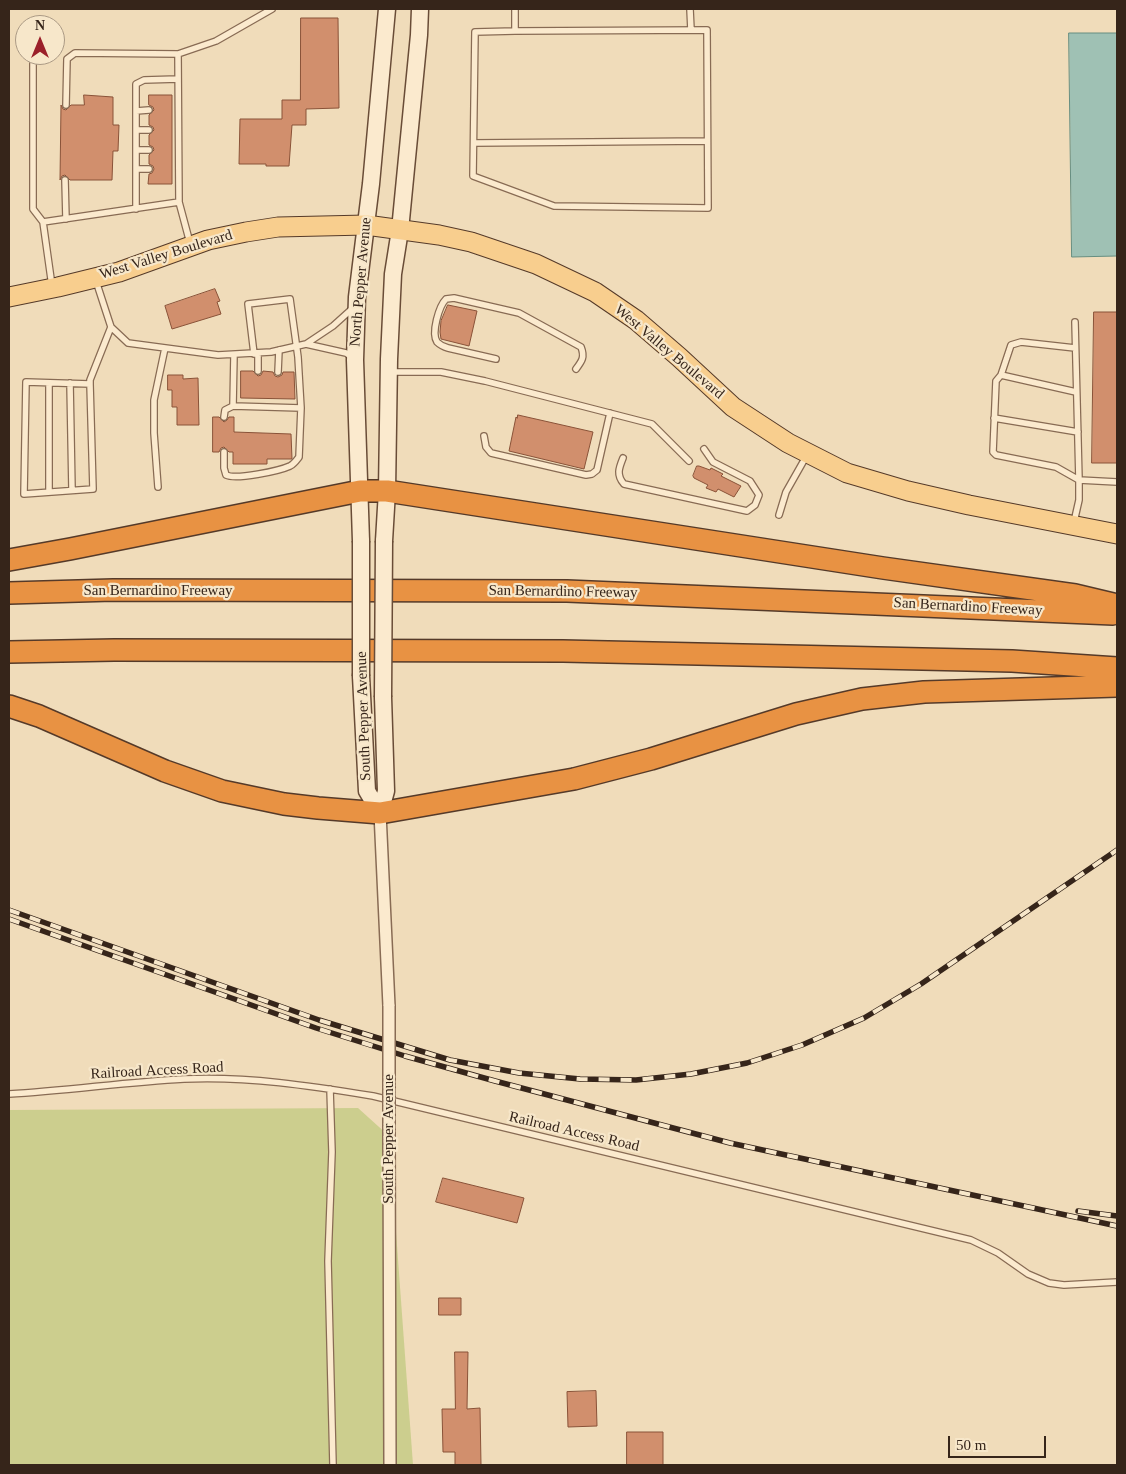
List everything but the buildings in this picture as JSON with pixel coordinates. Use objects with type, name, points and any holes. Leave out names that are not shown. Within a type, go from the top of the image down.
[{"type":"highway","points":[[9,560],[360,490],[387,491],[883,568],[1075,595],[1117,605]]},
{"type":"highway","name":"San Bernardino Freeway","points":[[9,593],[113,590],[567,591],[1117,614]]},
{"type":"highway","points":[[9,652],[114,650],[563,651],[1012,661],[1117,668]]},
{"type":"highway","points":[[9,706],[38,716],[165,771],[222,791],[318,808],[380,813],[598,773],[694,746],[796,714],[862,698],[924,692],[1117,686]]},
{"type":"main road","name":"North Pepper Avenue","points":[[361,616],[360,490],[355,360],[357,305],[387,9]]},
{"type":"main road","name":"North Pepper Avenue","points":[[383,616],[393,274],[400,230],[420,9]]},
{"type":"main road","name":"West Valley Boulevard","points":[[9,297],[118,272],[217,238],[278,227],[366,225],[432,234],[470,242],[536,264],[595,292],[636,320],[733,406],[788,443],[847,473],[908,491],[969,505],[1117,534]]},
{"type":"main road","name":"South Pepper Avenue","points":[[361,616],[366,791],[380,813]]},
{"type":"main road","name":"South Pepper Avenue","points":[[380,813],[386,791],[383,616]]},
{"type":"street","name":"South Pepper Avenue","points":[[380,813],[389,1006],[390,1465]]},
{"type":"lane","points":[[66,105],[65,69],[67,59],[75,52],[178,54],[216,41],[272,9]]},
{"type":"lane","points":[[515,9],[515,31]]},
{"type":"lane","points":[[690,9],[691,30]]},
{"type":"lane","points":[[707,30],[708,208],[554,206],[473,176],[475,32],[515,31],[707,30]]},
{"type":"lane","points":[[178,54],[175,130],[179,150],[179,202],[191,246]]},
{"type":"lane","points":[[34,65],[33,208],[43,222],[52,288]]},
{"type":"lane","points":[[136,209],[136,84],[144,80],[178,78]]},
{"type":"lane","points":[[136,111],[149,110]]},
{"type":"lane","points":[[136,130],[149,130]]},
{"type":"lane","points":[[474,143],[707,141]]},
{"type":"lane","points":[[136,150],[149,150]]},
{"type":"lane","points":[[172,150],[179,150]]},
{"type":"lane","points":[[136,169],[149,169]]},
{"type":"lane","points":[[172,169],[179,169]]},
{"type":"lane","points":[[65,180],[66,219]]},
{"type":"lane","points":[[43,222],[179,202]]},
{"type":"lane","points":[[95,277],[111,327],[128,343],[218,355],[256,353],[306,344],[333,326],[357,305]]},
{"type":"lane","points":[[496,359],[448,348],[437,342],[435,336],[438,311],[446,299],[454,298],[511,311],[528,318],[581,347],[584,354],[582,361],[576,369]]},
{"type":"lane","points":[[224,452],[224,468],[226,475],[230,477],[248,476],[290,466],[299,457],[301,408],[290,299],[248,304],[258,371]]},
{"type":"lane","points":[[1073,525],[1080,500],[1075,322]]},
{"type":"lane","points":[[90,384],[26,382],[24,494],[93,489],[90,384],[92,372],[111,327]]},
{"type":"lane","points":[[1075,348],[1021,342],[1011,345],[1001,375],[996,381],[993,452],[996,455],[1056,467],[1080,480],[1117,482]]},
{"type":"lane","points":[[306,344],[346,352],[355,360]]},
{"type":"lane","points":[[158,487],[154,433],[154,400],[165,348]]},
{"type":"lane","points":[[278,372],[279,350]]},
{"type":"lane","points":[[233,406],[234,355]]},
{"type":"lane","points":[[389,372],[442,372],[485,381],[652,424],[689,461]]},
{"type":"lane","points":[[1001,375],[1076,392]]},
{"type":"lane","points":[[49,383],[49,492]]},
{"type":"lane","points":[[70,383],[72,490]]},
{"type":"lane","points":[[257,398],[257,406]]},
{"type":"lane","points":[[278,399],[278,407]]},
{"type":"lane","points":[[224,417],[225,410],[233,406],[301,408]]},
{"type":"lane","points":[[484,436],[486,447],[491,452],[586,475],[592,474],[596,470],[610,413]]},
{"type":"lane","points":[[994,418],[1078,432]]},
{"type":"lane","points":[[623,458],[618,470],[619,478],[624,484],[747,511],[755,506],[759,495],[750,481],[713,462],[704,449]]},
{"type":"lane","points":[[778,515],[786,492],[808,453]]},
{"type":"lane","name":"Railroad Access Road","points":[[9,1094],[184,1079],[248,1080],[286,1083],[373,1096],[971,1240],[991,1249],[1028,1274],[1049,1283],[1064,1285],[1117,1282]]},
{"type":"lane","points":[[330,1090],[332,1152],[328,1261],[333,1465]]},
{"type":"green space","points":[[358,1108],[389,1136],[413,1465],[9,1465],[9,1110]]},
{"type":"shaded area","points":[[1069,33],[1117,33],[1117,256],[1072,257]]},
{"type":"railway","points":[[9,910],[319,1020],[450,1060],[519,1073],[580,1079],[636,1080],[691,1074],[747,1063],[802,1045],[864,1018],[921,984],[1117,850]]},
{"type":"railway","points":[[9,919],[316,1028],[405,1056],[495,1081],[730,1143],[1117,1226]]},
{"type":"railway","points":[[1078,1211],[1117,1216]]}]
